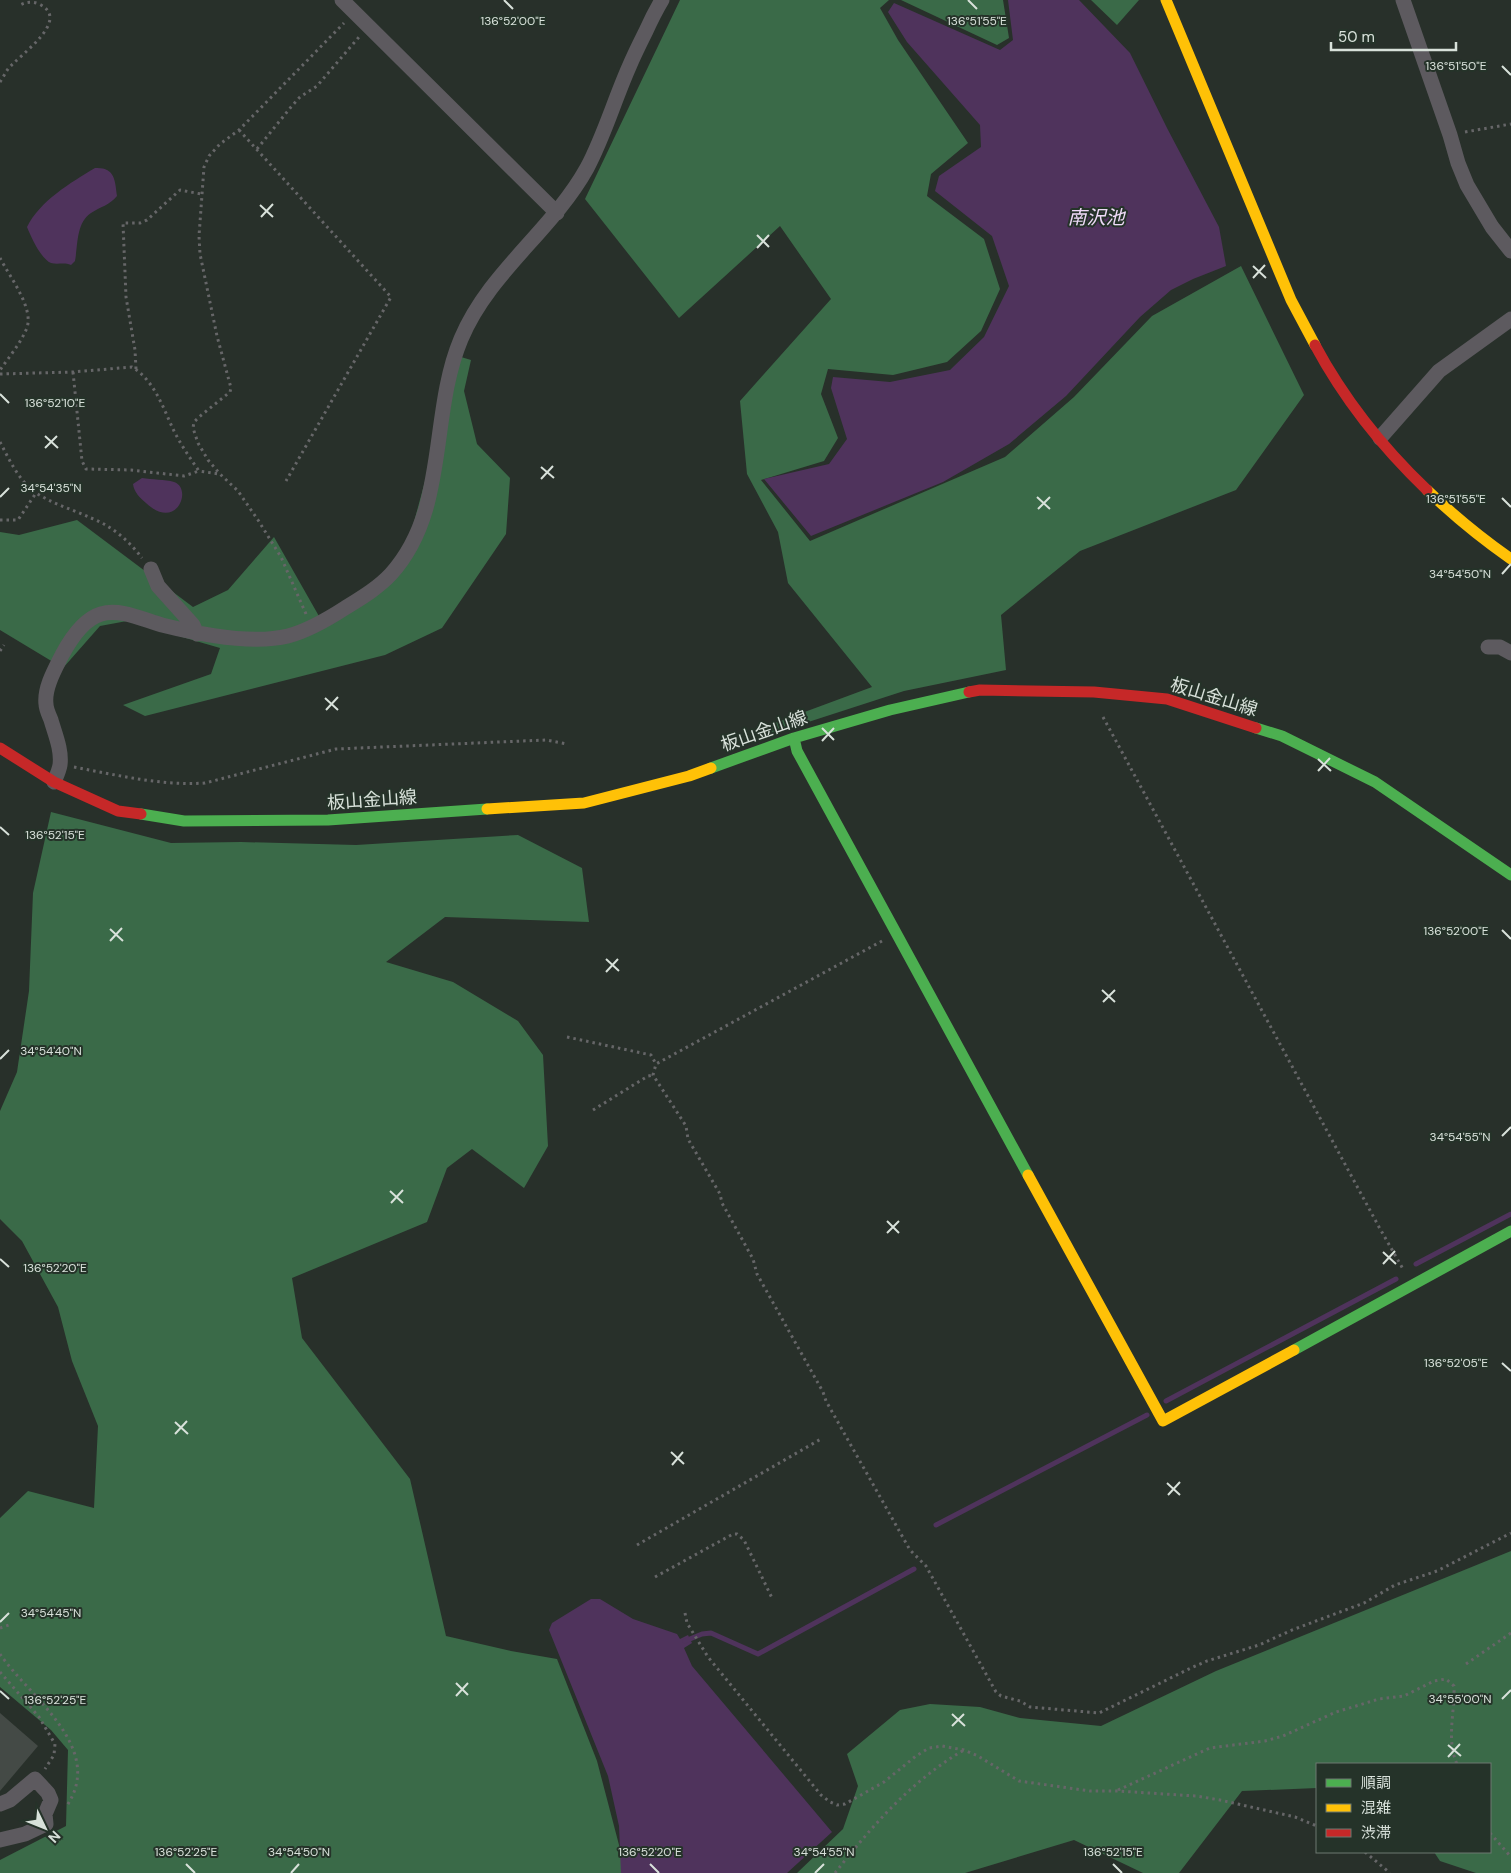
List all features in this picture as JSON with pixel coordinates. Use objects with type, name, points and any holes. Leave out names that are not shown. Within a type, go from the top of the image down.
[{"type":"street","points":[[342,0],[557,213]]},
{"type":"street","points":[[54,782],[60,764],[58,742],[46,704],[48,687],[63,654],[74,636],[92,617],[103,612],[120,613],[197,634],[272,638],[289,636],[332,616],[370,593],[389,576],[407,553],[424,519],[430,494],[446,384],[461,337],[487,292],[508,266],[557,213],[586,168],[598,144],[629,66],[662,0]]},
{"type":"street","points":[[1166,0],[1291,300],[1326,366],[1358,414],[1393,455],[1436,499],[1489,544],[1511,559]]},
{"type":"street","points":[[1403,0],[1467,185],[1492,227],[1511,251]]},
{"type":"street","points":[[1380,438],[1439,371],[1511,319]]},
{"type":"street","points":[[150,569],[158,586],[193,625],[197,634]]},
{"type":"street","points":[[1488,647],[1500,647],[1511,653]]},
{"type":"street","name":"板山金山線","points":[[0,748],[54,782],[118,811],[184,821],[328,820],[584,803],[689,776],[794,738],[890,710],[980,690],[1094,692],[1167,699],[1282,736],[1375,782],[1511,875]]},
{"type":"street","points":[[794,738],[797,751],[1163,1421],[1511,1231]]},
{"type":"street","points":[[0,1804],[10,1800],[35,1779],[48,1793],[51,1800],[45,1814],[46,1824],[25,1834],[0,1840]]},
{"type":"path","points":[[0,82],[8,69],[43,35],[48,25],[49,16],[45,8],[40,4],[26,2],[20,5]]},
{"type":"path","points":[[312,626],[281,557],[238,491],[208,460],[198,443],[193,428],[194,422],[230,392],[231,388],[217,336],[200,254],[201,194],[204,167],[208,156],[238,130],[355,13]]},
{"type":"path","points":[[257,148],[300,97],[317,86],[369,27]]},
{"type":"path","points":[[1450,135],[1511,124]]},
{"type":"path","points":[[238,130],[257,148],[391,297],[286,481]]},
{"type":"path","points":[[136,370],[135,350],[126,297],[123,223],[140,223],[147,220],[180,190],[201,194]]},
{"type":"path","points":[[0,258],[21,296],[28,312],[29,321],[26,330],[0,370]]},
{"type":"path","points":[[0,374],[73,372],[132,367],[148,381],[156,392],[175,433],[199,471]]},
{"type":"path","points":[[73,372],[82,461],[86,469],[130,470],[184,476],[199,471],[220,474]]},
{"type":"path","points":[[0,442],[21,479],[36,493],[94,519],[116,532],[138,553],[150,569]]},
{"type":"path","points":[[0,520],[18,520],[36,493]]},
{"type":"path","points":[[0,652],[4,645]]},
{"type":"path","points":[[1103,717],[1379,1227],[1412,1284]]},
{"type":"path","points":[[60,764],[159,782],[184,784],[205,783],[336,749],[546,740],[567,744]]},
{"type":"path","points":[[656,1064],[896,934]]},
{"type":"path","points":[[567,1037],[651,1055],[656,1064],[653,1075],[686,1126],[688,1140],[720,1194],[722,1203],[753,1259],[756,1274],[824,1392],[826,1401],[874,1489],[910,1550],[926,1566],[996,1692],[1001,1696],[1020,1701],[1030,1708],[1099,1713],[1199,1664],[1259,1645],[1292,1630],[1364,1603],[1394,1585],[1437,1572],[1511,1533]]},
{"type":"path","points":[[593,1110],[648,1076],[653,1075]]},
{"type":"path","points":[[637,1545],[821,1439]]},
{"type":"path","points":[[655,1577],[732,1534],[737,1534],[744,1540],[772,1598]]},
{"type":"path","points":[[685,1613],[687,1623],[708,1657],[821,1795],[830,1802],[845,1804],[884,1782],[929,1748],[942,1746],[964,1750],[978,1756],[1019,1781],[1090,1791],[1172,1793],[1220,1800],[1294,1817],[1316,1826]]},
{"type":"path","points":[[0,1628],[12,1624]]},
{"type":"path","points":[[1466,1664],[1511,1634]]},
{"type":"path","points":[[0,1654],[58,1722],[70,1741],[76,1760],[78,1775],[70,1802],[62,1813],[46,1824]]},
{"type":"path","points":[[0,1672],[39,1717],[55,1744],[54,1755],[44,1771],[35,1779]]},
{"type":"path","points":[[1117,1791],[1210,1748],[1274,1739],[1301,1729],[1336,1712],[1379,1699],[1404,1696],[1434,1681],[1446,1679],[1454,1686],[1451,1731],[1452,1748],[1457,1763]]},
{"type":"path","points":[[835,1873],[886,1814],[923,1778],[946,1760],[964,1750]]},
{"type":"path","points":[[1491,1834],[1511,1857]]},
{"type":"path","points":[[1366,1853],[1390,1873]]},
{"type":"green space","points":[[680,0],[889,0],[880,8],[898,40],[968,143],[931,174],[927,196],[984,239],[1000,289],[981,331],[947,362],[893,375],[828,369],[821,394],[838,438],[824,461],[761,480],[810,541],[1005,457],[1074,397],[1152,316],[1241,266],[1304,395],[1236,490],[1080,551],[1001,615],[1006,670],[904,691],[759,738],[756,730],[872,687],[788,583],[778,532],[747,474],[740,401],[831,299],[780,226],[679,318],[585,199]]},
{"type":"green space","points":[[901,0],[1003,0],[1009,38],[997,45]]},
{"type":"green space","points":[[1091,0],[1139,0],[1117,25]]},
{"type":"green space","points":[[461,357],[471,360],[464,391],[477,444],[510,478],[506,534],[442,628],[385,655],[145,716],[123,705],[211,674],[220,648],[127,621],[100,626],[63,668],[0,630],[0,532],[19,535],[77,520],[193,607],[228,590],[274,537],[324,625],[401,570],[448,396]]},
{"type":"green space","points":[[51,812],[171,843],[241,842],[356,845],[518,835],[582,868],[589,922],[445,917],[386,962],[453,982],[518,1021],[543,1055],[548,1146],[524,1188],[472,1149],[447,1168],[427,1222],[292,1278],[302,1338],[410,1479],[446,1636],[557,1659],[597,1761],[624,1864],[621,1873],[0,1873],[0,1860],[66,1826],[68,1750],[51,1730],[0,1687],[0,1518],[28,1491],[94,1508],[98,1426],[72,1361],[58,1307],[22,1241],[0,1219],[0,1111],[17,1072],[29,991],[33,893]]},
{"type":"green space","points":[[1511,1551],[1511,1873],[1476,1873],[1440,1861],[1435,1853],[1491,1853],[1491,1763],[1316,1763],[1316,1788],[1242,1791],[1179,1873],[1143,1873],[1074,1840],[965,1873],[797,1873],[843,1829],[858,1786],[847,1754],[900,1710],[930,1704],[980,1707],[1020,1718],[1101,1726],[1216,1671]]},
{"type":"water","name":"南沢池","points":[[1008,0],[1079,0],[1130,53],[1219,227],[1226,266],[1171,290],[1140,317],[1066,396],[1009,444],[943,482],[811,536],[764,479],[829,464],[847,439],[831,388],[833,377],[890,382],[950,370],[984,337],[1009,286],[992,236],[935,191],[939,176],[981,147],[980,125],[907,42],[888,12],[894,3],[1000,50],[1013,40]]},
{"type":"water","points":[[95,168],[102,168],[110,172],[113,176],[117,196],[108,204],[86,217],[78,235],[75,261],[71,265],[51,263],[40,252],[27,227],[40,209],[56,193]]},
{"type":"water","points":[[142,478],[170,481],[180,486],[182,499],[179,506],[173,511],[166,513],[157,511],[146,503],[136,492],[133,484]]},
{"type":"water","points":[[591,1599],[600,1599],[633,1619],[677,1634],[680,1639],[688,1635],[692,1643],[684,1648],[692,1666],[832,1832],[787,1873],[621,1873],[619,1826],[608,1776],[549,1630],[552,1623]]},
{"type":"building","points":[[0,1713],[38,1746],[0,1791]]},
{"type":"waterway","points":[[1416,1264],[1511,1214]]},
{"type":"waterway","points":[[1166,1401],[1396,1279]]},
{"type":"waterway","points":[[936,1525],[1147,1415]]},
{"type":"waterway","points":[[685,1641],[702,1634],[711,1633],[758,1654],[914,1569]]},
{"type":"traffic: fast","points":[[711,768],[794,738],[890,710],[969,692]]},
{"type":"traffic: fast","points":[[1256,728],[1282,736],[1375,782],[1511,875]]},
{"type":"traffic: fast","points":[[794,738],[797,751],[1028,1175]]},
{"type":"traffic: fast","points":[[141,814],[184,821],[328,820],[487,809]]},
{"type":"traffic: fast","points":[[1294,1350],[1511,1231]]},
{"type":"traffic: slow","points":[[1166,0],[1291,300],[1315,345]]},
{"type":"traffic: slow","points":[[1427,490],[1468,526],[1511,559]]},
{"type":"traffic: slow","points":[[487,809],[584,803],[689,776],[711,768]]},
{"type":"traffic: slow","points":[[1028,1175],[1163,1421],[1294,1350]]},
{"type":"traffic: jam","points":[[1315,345],[1326,365],[1365,422],[1427,490]]},
{"type":"traffic: jam","points":[[969,692],[980,690],[1094,692],[1167,699],[1256,728]]},
{"type":"traffic: jam","points":[[0,748],[54,782],[118,811],[141,814]]}]
